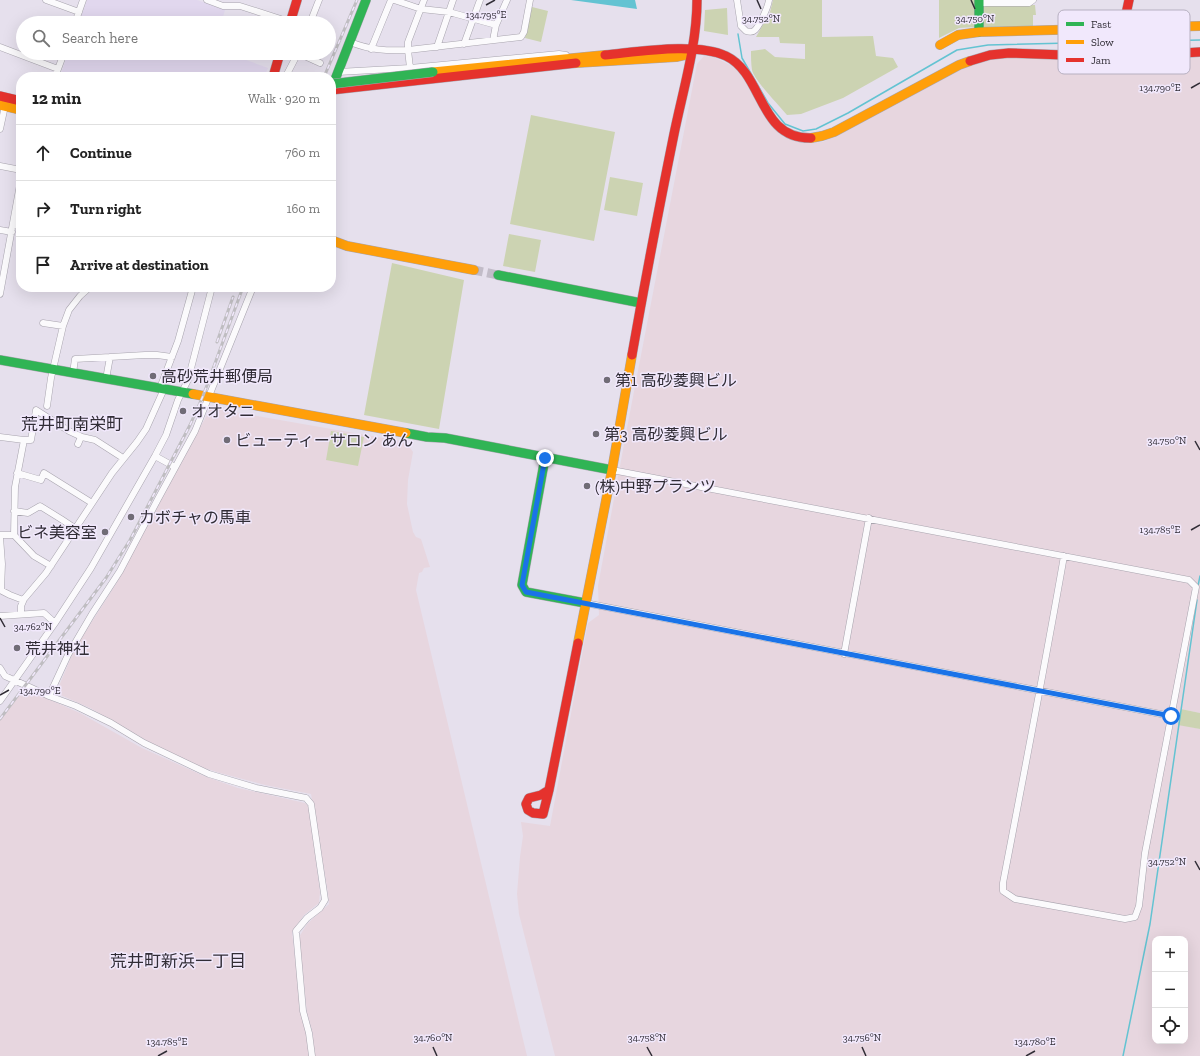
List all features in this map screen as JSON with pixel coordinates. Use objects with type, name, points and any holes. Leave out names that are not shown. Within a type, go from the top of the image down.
[{"type":"street","points":[[46,0],[64,3],[79,12]]},
{"type":"street","points":[[78,16],[83,0]]},
{"type":"street","points":[[207,0],[223,6],[241,3],[273,16]]},
{"type":"street","points":[[292,16],[297,0]]},
{"type":"street","points":[[313,16],[319,0]]},
{"type":"street","points":[[336,77],[366,0]]},
{"type":"street","points":[[371,49],[393,0],[421,9],[449,12],[496,25]]},
{"type":"street","points":[[410,68],[408,42],[424,0]]},
{"type":"street","points":[[437,47],[453,0]]},
{"type":"street","points":[[464,44],[480,0]]},
{"type":"street","points":[[493,40],[496,25],[507,0]]},
{"type":"street","points":[[350,42],[371,49],[391,51],[464,44],[521,36],[524,32],[530,0]]},
{"type":"street","points":[[549,790],[542,795],[529,798],[526,804],[528,810],[533,814],[543,814],[549,790],[612,470],[641,303],[692,49],[697,19],[697,0]]},
{"type":"street","points":[[737,0],[741,26],[746,31],[750,32],[755,30],[768,8],[769,0]]},
{"type":"street","points":[[979,32],[979,1],[1029,2],[1033,0]]},
{"type":"street","points":[[1127,10],[1129,0]]},
{"type":"street","points":[[1190,26],[1200,26]]},
{"type":"street","points":[[940,46],[952,36],[961,34],[979,32],[1058,30]]},
{"type":"street","points":[[0,47],[16,53]]},
{"type":"street","points":[[336,84],[576,63],[676,57],[685,55],[692,49]]},
{"type":"street","points":[[336,89],[573,56],[692,49],[716,53],[734,61],[741,68],[764,107],[778,126],[794,136],[815,138],[825,136],[841,129],[959,65],[990,55],[1009,53],[1058,55]]},
{"type":"street","points":[[1190,53],[1200,52]]},
{"type":"street","points":[[338,72],[410,68],[559,54],[573,56]]},
{"type":"street","points":[[34,60],[58,69]]},
{"type":"street","points":[[57,72],[61,60]]},
{"type":"street","points":[[274,72],[278,60]]},
{"type":"street","points":[[289,72],[295,60]]},
{"type":"street","points":[[313,60],[320,63]]},
{"type":"street","points":[[0,96],[16,100]]},
{"type":"street","points":[[0,129],[3,106],[16,109]]},
{"type":"street","points":[[0,166],[16,169]]},
{"type":"street","points":[[0,294],[3,266],[16,207]]},
{"type":"street","points":[[0,230],[12,229],[16,227]]},
{"type":"street","points":[[336,242],[347,246],[474,270]]},
{"type":"street","points":[[498,275],[641,303]]},
{"type":"street","points":[[47,406],[51,378],[62,326],[70,310],[84,292]]},
{"type":"street","points":[[21,613],[23,600],[51,566],[123,458],[138,442],[146,429],[178,341],[193,292]]},
{"type":"street","points":[[0,701],[55,623],[91,568],[166,435],[188,380],[211,292]]},
{"type":"street","points":[[49,696],[68,655],[120,571],[195,431],[251,292]]},
{"type":"street","points":[[43,323],[62,326]]},
{"type":"street","points":[[73,373],[75,359],[157,354],[172,357]]},
{"type":"street","points":[[106,379],[110,357]]},
{"type":"street","points":[[0,360],[427,437],[445,438],[869,518],[1189,580],[1196,586],[1145,853],[1139,906],[1135,917],[1125,919],[1015,899],[1003,891],[1003,883],[1025,763],[1041,690],[1064,556]]},
{"type":"street","points":[[0,437],[31,440],[36,410],[53,422],[81,437],[95,440],[123,458]]},
{"type":"street","points":[[78,444],[81,437]]},
{"type":"street","points":[[24,440],[15,487],[14,534],[34,556],[51,566]]},
{"type":"street","points":[[155,456],[175,467]]},
{"type":"street","points":[[545,458],[522,585],[526,592],[1171,716]]},
{"type":"street","points":[[17,473],[41,480],[44,474],[92,503]]},
{"type":"street","points":[[14,511],[28,513],[40,506],[76,529]]},
{"type":"street","points":[[844,654],[869,518]]},
{"type":"street","points":[[14,534],[0,536],[2,564],[0,590],[23,600]]},
{"type":"street","points":[[0,616],[21,613],[44,613],[55,623]]},
{"type":"street","points":[[0,668],[3,677],[76,706],[111,723],[144,743],[209,774],[256,788],[306,798],[311,804],[325,900],[320,908],[307,918],[296,931],[303,1011],[309,1033],[312,1056]]},
{"type":"shaded area","points":[[87,0],[197,0],[225,10],[223,16],[81,16]]},
{"type":"shaded area","points":[[704,56],[714,57],[736,68],[773,128],[784,137],[804,143],[823,142],[964,68],[992,59],[1058,58],[1058,74],[1190,74],[1190,56],[1200,56],[1200,713],[1181,709],[1178,724],[1200,729],[1200,1056],[555,1056],[519,914],[517,894],[523,836],[521,822],[550,826],[588,623],[599,615],[598,586],[697,64]]},
{"type":"shaded area","points":[[66,60],[246,60],[268,68],[266,72],[62,72]]},
{"type":"shaded area","points":[[211,408],[406,442],[413,452],[408,480],[407,504],[413,532],[416,537],[421,539],[430,567],[424,568],[422,572],[419,573],[416,590],[527,1056],[315,1056],[312,1030],[307,1013],[299,937],[307,924],[329,904],[311,794],[265,785],[201,767],[158,747],[90,708],[56,693],[75,648],[116,584],[175,472]]},
{"type":"shaded area","points":[[23,688],[80,713],[142,748],[204,776],[238,788],[305,803],[309,807],[320,892],[319,903],[304,915],[292,932],[301,1010],[307,1029],[311,1056],[0,1056],[0,720]]},
{"type":"green space","points":[[773,0],[822,0],[822,37],[873,36],[876,56],[893,58],[898,67],[843,98],[801,114],[787,115],[757,80],[752,70],[751,51],[765,49],[775,57],[805,59],[805,44],[780,43],[779,37],[756,37],[770,12]]},
{"type":"green space","points":[[939,0],[975,0],[975,27],[959,28],[939,38]]},
{"type":"green space","points":[[1035,5],[1036,15],[1033,15],[1033,27],[984,29],[984,7],[986,6]]},
{"type":"green space","points":[[532,7],[548,11],[541,42],[525,38]]},
{"type":"green space","points":[[727,8],[728,35],[704,31],[705,10]]},
{"type":"green space","points":[[531,115],[615,132],[594,241],[510,224]]},
{"type":"green space","points":[[610,177],[643,183],[637,216],[604,210]]},
{"type":"green space","points":[[509,234],[541,240],[535,272],[503,266]]},
{"type":"green space","points":[[392,263],[464,280],[439,429],[364,415]]},
{"type":"green space","points":[[331,431],[364,437],[358,466],[326,460]]},
{"type":"green space","points":[[1181,709],[1200,713],[1200,729],[1178,725]]},
{"type":"water","points":[[571,0],[635,0],[637,9]]},
{"type":"waterway","points":[[738,34],[742,58],[768,103],[785,124],[803,131],[816,129],[848,113],[957,50],[988,45],[1058,43]]},
{"type":"waterway","points":[[1190,40],[1200,40]]},
{"type":"waterway","points":[[1198,586],[1200,576]]},
{"type":"waterway","points":[[1123,1056],[1150,924],[1197,600]]},
{"type":"tunnel","points":[[474,270],[498,275]]},
{"type":"railway","points":[[336,49],[357,0]]},
{"type":"railway","points":[[326,72],[331,60]]},
{"type":"railway","points":[[0,719],[106,578],[130,540],[190,425],[203,396],[241,292]]},
{"type":"railway","points":[[217,342],[233,297]]},
{"type":"traffic: fast","points":[[336,77],[366,0]]},
{"type":"traffic: fast","points":[[979,0],[979,32]]},
{"type":"traffic: fast","points":[[336,83],[433,72]]},
{"type":"traffic: fast","points":[[498,275],[641,303]]},
{"type":"traffic: fast","points":[[0,360],[193,394]]},
{"type":"traffic: fast","points":[[406,433],[427,437],[445,438],[612,470]]},
{"type":"traffic: fast","points":[[545,458],[522,585],[526,592],[585,603]]},
{"type":"traffic: slow","points":[[1190,26],[1200,26]]},
{"type":"traffic: slow","points":[[940,45],[958,35],[979,32],[1058,30]]},
{"type":"traffic: slow","points":[[576,63],[676,57],[685,55],[692,49]]},
{"type":"traffic: slow","points":[[433,72],[605,55]]},
{"type":"traffic: slow","points":[[811,138],[834,132],[959,65],[970,61]]},
{"type":"traffic: slow","points":[[0,105],[16,109]]},
{"type":"traffic: slow","points":[[336,242],[347,246],[474,270]]},
{"type":"traffic: slow","points":[[578,643],[612,470],[632,355]]},
{"type":"traffic: slow","points":[[193,394],[406,433]]},
{"type":"traffic: jam","points":[[292,16],[297,0]]},
{"type":"traffic: jam","points":[[632,355],[663,189],[692,51],[695,34],[697,0]]},
{"type":"traffic: jam","points":[[1127,10],[1129,0]]},
{"type":"traffic: jam","points":[[605,55],[650,50],[683,49],[714,52],[726,56],[738,65],[748,77],[771,117],[781,128],[794,136],[811,138]]},
{"type":"traffic: jam","points":[[1190,53],[1200,52]]},
{"type":"traffic: jam","points":[[970,61],[990,55],[1009,53],[1058,55]]},
{"type":"traffic: jam","points":[[274,72],[278,60]]},
{"type":"traffic: jam","points":[[336,89],[576,63]]},
{"type":"traffic: jam","points":[[0,96],[16,100]]},
{"type":"traffic: jam","points":[[549,790],[541,795],[529,798],[526,804],[528,810],[533,813],[543,814],[549,790],[578,643]]},
{"type":"place","name":"高砂荒井郵便局","points":[[153,376]]},
{"type":"place","name":"第1 高砂菱興ビル","points":[[607,380]]},
{"type":"place","name":"オオタニ","points":[[183,411]]},
{"type":"place","name":"第3 高砂菱興ビル","points":[[596,434]]},
{"type":"place","name":"ビューティーサロン あん","points":[[227,440]]},
{"type":"place","name":"(株)中野プランツ","points":[[587,486]]},
{"type":"place","name":"カボチャの馬車","points":[[131,517]]},
{"type":"place","name":"ビネ美容室","points":[[105,532]]},
{"type":"place","name":"荒井神社","points":[[17,648]]},
{"type":"district","name":"荒井町南栄町","points":[[72,424]]},
{"type":"district","name":"荒井町新浜一丁目","points":[[178,961]]},
{"type":"route","points":[[545,458],[522,585],[526,592],[1171,716]]}]
